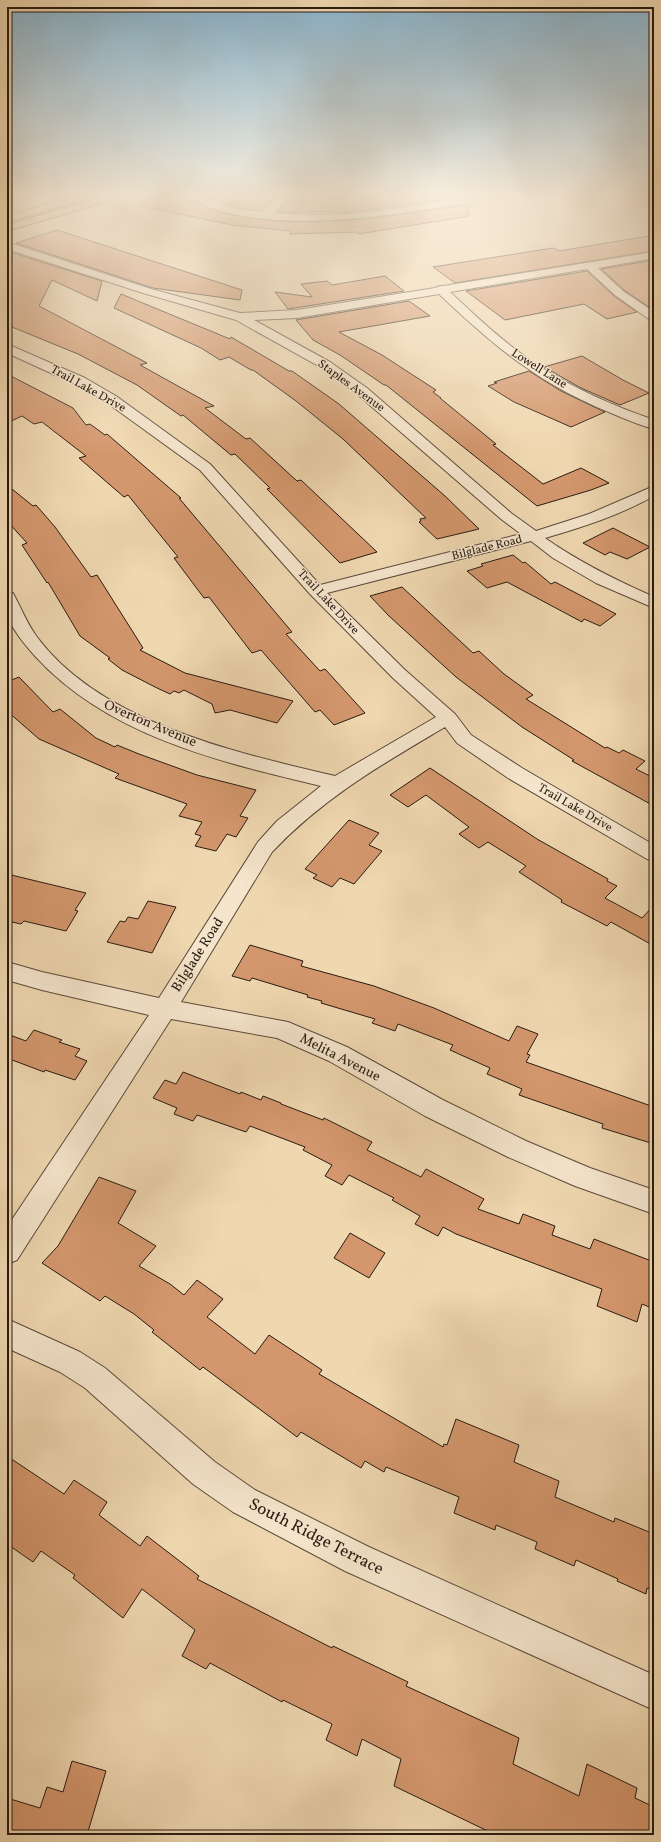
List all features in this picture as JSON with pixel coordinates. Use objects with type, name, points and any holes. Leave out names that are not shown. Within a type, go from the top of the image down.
[{"type":"street","name":"Staples Avenue","points":[[123,283],[240,317],[326,365],[362,391],[532,536],[559,556],[602,580],[654,603]]},
{"type":"street","points":[[240,317],[297,314],[484,283]]},
{"type":"street","points":[[608,283],[619,293],[654,317]]},
{"type":"street","name":"Lowell Lane","points":[[440,290],[497,340],[534,369],[605,407],[654,425]]},
{"type":"street","name":"Trail Lake Drive","points":[[7,348],[80,381],[112,399],[205,467],[316,591],[399,674],[448,718],[464,739],[514,773],[654,854]]},
{"type":"street","name":"Bilglade Road","points":[[316,591],[532,536],[599,516],[636,500],[654,490]]},
{"type":"street","name":"Overton Avenue","points":[[7,597],[32,642],[58,671],[98,702],[176,738],[246,760],[337,782]]},
{"type":"street","name":"Bilglade Road","points":[[7,1251],[165,1009],[265,847],[284,825],[337,782],[448,718]]},
{"type":"street","name":"Melita Avenue","points":[[7,971],[42,981],[165,1009],[280,1029],[338,1054],[434,1108],[517,1149],[584,1178],[654,1202]]},
{"type":"street","name":"South Ridge Terrace","points":[[7,1333],[70,1362],[95,1378],[204,1473],[244,1501],[357,1559],[654,1693]]},
{"type":"building","points":[[7,283],[51,283],[39,306],[147,363],[140,365],[214,406],[205,408],[246,439],[250,438],[297,481],[301,480],[377,552],[340,563],[267,489],[270,488],[235,454],[231,455],[183,415],[181,416],[137,385],[78,354],[7,325]]},
{"type":"building","points":[[58,283],[102,283],[97,301]]},
{"type":"building","points":[[138,283],[220,283],[242,290],[240,300],[153,288]]},
{"type":"building","points":[[329,283],[332,285],[344,283],[394,283],[404,291],[288,309],[275,292],[312,297],[301,284]]},
{"type":"building","points":[[515,283],[600,283],[614,296],[637,312],[607,319],[584,304],[505,320],[466,291]]},
{"type":"building","points":[[616,283],[654,283],[654,309],[652,309]]},
{"type":"building","points":[[121,294],[230,339],[231,337],[289,371],[292,371],[339,404],[445,496],[479,529],[437,539],[419,522],[421,521],[420,519],[426,518],[343,439],[296,401],[253,370],[229,357],[220,360],[201,348],[114,308]]},
{"type":"building","points":[[409,301],[430,316],[339,332],[382,355],[436,390],[433,392],[496,444],[493,445],[543,484],[581,468],[609,483],[537,506],[386,385],[340,355],[313,340],[296,320]]},
{"type":"building","points":[[582,356],[649,393],[620,405],[581,388],[544,367]]},
{"type":"building","points":[[529,371],[561,391],[605,412],[571,427],[514,402],[488,386],[497,383],[494,382]]},
{"type":"building","points":[[7,374],[73,408],[86,425],[90,424],[105,435],[107,434],[181,498],[179,498],[292,632],[286,634],[320,671],[325,669],[365,713],[334,725],[320,710],[315,712],[261,650],[252,653],[209,597],[204,598],[174,558],[178,557],[128,495],[124,497],[79,458],[86,456],[42,422],[34,424],[22,416],[7,423]]},
{"type":"building","points":[[7,485],[33,506],[36,505],[55,527],[91,577],[97,575],[143,648],[140,650],[185,673],[293,701],[277,723],[230,710],[215,713],[212,704],[184,690],[179,693],[174,691],[170,694],[122,670],[108,659],[110,658],[80,636],[48,582],[47,583],[22,545],[27,543],[7,521]]},
{"type":"building","points":[[613,528],[650,547],[627,559],[610,552],[605,555],[583,543]]},
{"type":"building","points":[[513,555],[523,563],[525,562],[551,584],[555,582],[616,614],[600,626],[584,619],[582,622],[507,582],[487,588],[467,571],[483,566],[481,564]]},
{"type":"building","points":[[402,587],[473,653],[479,651],[504,674],[533,695],[526,699],[605,748],[607,747],[619,753],[623,750],[645,761],[636,769],[654,778],[654,806],[572,761],[574,760],[522,727],[456,677],[389,616],[370,596]]},
{"type":"building","points":[[19,677],[53,712],[60,709],[96,738],[115,747],[117,745],[197,775],[256,790],[240,816],[248,818],[236,837],[227,834],[216,851],[195,846],[201,836],[195,834],[202,822],[179,816],[187,804],[115,778],[119,774],[39,739],[7,711],[7,682]]},
{"type":"building","points":[[430,768],[537,839],[608,879],[607,881],[617,886],[605,898],[642,918],[654,905],[654,946],[611,922],[607,926],[561,902],[562,900],[519,872],[526,866],[488,842],[479,848],[459,834],[469,827],[426,795],[408,807],[390,795]]},
{"type":"building","points":[[349,820],[379,833],[369,845],[382,851],[354,884],[340,878],[332,887],[313,878],[317,875],[305,869]]},
{"type":"building","points":[[7,874],[86,893],[75,910],[78,911],[66,931],[24,921],[21,924],[7,921]]},
{"type":"building","points":[[148,901],[176,907],[152,953],[107,942],[120,921],[125,922],[128,917],[138,919]]},
{"type":"building","points":[[250,945],[303,961],[301,966],[374,986],[434,1008],[509,1041],[517,1026],[538,1034],[527,1054],[530,1055],[526,1062],[654,1107],[654,1144],[602,1128],[603,1124],[519,1095],[522,1089],[487,1074],[490,1068],[450,1050],[453,1045],[398,1024],[395,1031],[372,1023],[375,1019],[321,1003],[322,1001],[307,997],[308,995],[252,978],[250,981],[232,976]]},
{"type":"building","points":[[34,1030],[62,1040],[59,1042],[80,1049],[75,1056],[87,1061],[75,1080],[45,1070],[44,1072],[7,1058],[7,1034],[26,1041]]},
{"type":"building","points":[[183,1072],[240,1094],[241,1092],[261,1100],[263,1096],[323,1120],[324,1118],[372,1142],[367,1150],[421,1177],[426,1169],[484,1199],[478,1209],[519,1224],[523,1214],[555,1226],[552,1235],[590,1249],[594,1239],[654,1262],[654,1309],[642,1304],[637,1322],[597,1306],[602,1289],[456,1234],[443,1227],[438,1236],[415,1224],[420,1216],[392,1200],[394,1198],[349,1175],[342,1185],[325,1176],[332,1165],[303,1150],[305,1147],[250,1126],[246,1132],[197,1115],[193,1121],[174,1114],[177,1108],[153,1098],[165,1080],[176,1084]]},
{"type":"building","points":[[99,1177],[136,1191],[118,1223],[156,1246],[139,1266],[170,1284],[184,1295],[197,1280],[223,1299],[207,1317],[255,1354],[269,1335],[322,1370],[319,1374],[443,1447],[444,1444],[447,1445],[456,1419],[519,1445],[514,1462],[559,1481],[555,1497],[614,1522],[615,1518],[654,1534],[654,1591],[647,1588],[646,1594],[617,1581],[618,1579],[576,1560],[574,1566],[535,1549],[537,1542],[496,1525],[495,1530],[454,1513],[459,1497],[386,1467],[384,1472],[365,1461],[361,1468],[301,1432],[297,1437],[203,1367],[200,1370],[152,1332],[154,1330],[134,1314],[105,1296],[100,1301],[42,1263],[58,1246]]},
{"type":"building","points":[[350,1233],[385,1253],[369,1278],[334,1258]]},
{"type":"building","points":[[7,1456],[64,1494],[74,1480],[107,1502],[99,1515],[140,1546],[147,1536],[199,1576],[197,1579],[332,1648],[333,1646],[408,1682],[406,1686],[519,1738],[513,1764],[579,1796],[587,1764],[637,1788],[635,1798],[654,1807],[654,1835],[496,1835],[394,1786],[401,1759],[362,1739],[357,1756],[326,1740],[332,1724],[283,1700],[282,1702],[210,1663],[206,1669],[182,1656],[195,1630],[142,1589],[123,1618],[73,1578],[75,1575],[41,1551],[33,1562],[7,1544]]},
{"type":"building","points":[[72,1761],[106,1771],[87,1835],[7,1835],[7,1798],[40,1808],[47,1787],[63,1792]]}]
